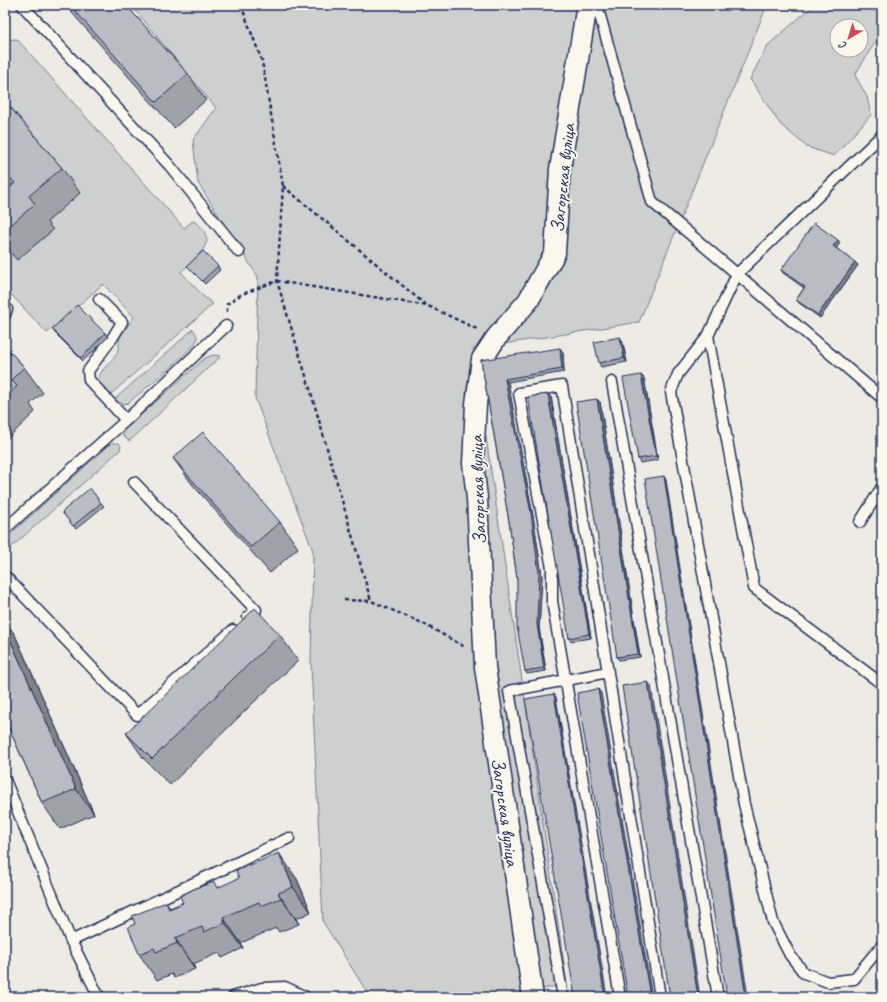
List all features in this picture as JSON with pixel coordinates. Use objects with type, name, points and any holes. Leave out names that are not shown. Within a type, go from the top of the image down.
[{"type":"street","name":"Загорская вуліца","points":[[533,997],[485,667],[478,498],[473,463],[476,404],[482,359],[496,338],[528,302],[555,253],[560,169],[587,5]]},
{"type":"lane","points":[[22,5],[170,166],[239,252]]},
{"type":"lane","points":[[597,5],[652,202],[882,398]]},
{"type":"lane","points":[[882,136],[737,274],[708,336],[678,374],[671,392],[744,804],[773,922],[790,955],[804,973],[828,982],[854,979],[882,945]]},
{"type":"lane","points":[[100,299],[122,322],[88,371],[90,380],[126,420]]},
{"type":"lane","points":[[5,306],[8,309],[5,315]]},
{"type":"lane","points":[[5,529],[126,420],[226,326]]},
{"type":"lane","points":[[708,336],[754,588],[882,684]]},
{"type":"lane","points":[[612,382],[718,997]]},
{"type":"lane","points":[[620,997],[552,601],[552,568],[519,393],[562,386],[660,997]]},
{"type":"lane","points":[[5,576],[137,715],[256,610],[134,482]]},
{"type":"lane","points":[[860,522],[882,487]]},
{"type":"lane","points":[[563,997],[509,691],[608,672]]},
{"type":"lane","points":[[5,780],[71,941],[99,997]]},
{"type":"lane","points":[[71,941],[289,838]]},
{"type":"lane","points":[[233,997],[262,988],[285,987],[306,997]]},
{"type":"path","points":[[241,5],[262,61],[283,186],[278,281],[371,601]]},
{"type":"path","points":[[283,186],[428,306],[496,338]]},
{"type":"path","points":[[226,326],[227,304],[242,294],[278,281],[428,306]]},
{"type":"path","points":[[344,600],[371,601],[422,623],[467,649],[485,667]]},
{"type":"shaded area","points":[[131,5],[767,5],[639,322],[473,349],[567,984],[504,997],[370,997],[323,922],[311,664],[313,551],[255,398],[258,277],[198,183],[193,140],[216,108]]},
{"type":"shaded area","points":[[814,5],[882,5],[882,35],[869,52],[869,18],[829,18],[829,58],[865,58],[855,75],[867,97],[871,115],[834,156],[807,147],[780,124],[750,79],[767,46]]},
{"type":"shaded area","points":[[17,39],[184,228],[193,221],[203,229],[206,237],[207,241],[203,250],[181,272],[204,297],[213,304],[109,396],[102,390],[99,378],[103,370],[117,353],[120,337],[134,317],[103,284],[47,333],[5,288],[5,205],[12,198],[5,190],[5,40]]},
{"type":"shaded area","points":[[193,329],[197,336],[197,340],[177,362],[128,403],[123,404],[114,400]]},
{"type":"shaded area","points":[[213,355],[221,356],[132,439],[129,441],[123,436],[123,431],[205,358]]},
{"type":"shaded area","points":[[113,443],[119,443],[121,446],[120,450],[5,553],[5,539]]},
{"type":"building","points":[[70,5],[126,5],[188,74],[156,102]]},
{"type":"building","points":[[5,101],[62,168],[29,196],[35,204],[5,230],[5,192],[15,183],[5,172]]},
{"type":"building","points":[[814,223],[838,240],[833,246],[855,262],[818,315],[796,300],[805,287],[781,270]]},
{"type":"building","points":[[203,251],[218,266],[202,281],[187,266]]},
{"type":"building","points":[[77,305],[105,333],[81,358],[52,329]]},
{"type":"building","points":[[620,337],[624,358],[599,363],[594,342]]},
{"type":"building","points":[[5,346],[24,367],[11,380],[17,386],[5,398]]},
{"type":"building","points":[[560,348],[562,369],[505,379],[531,513],[539,573],[537,624],[544,668],[525,671],[517,627],[517,578],[509,521],[481,360]]},
{"type":"building","points":[[641,375],[656,456],[638,459],[623,378]]},
{"type":"building","points":[[548,394],[589,634],[569,638],[528,397]]},
{"type":"building","points":[[597,399],[638,654],[617,657],[576,402]]},
{"type":"building","points":[[203,432],[280,522],[251,547],[173,458]]},
{"type":"building","points":[[664,476],[746,997],[727,997],[645,479]]},
{"type":"building","points":[[90,488],[101,503],[73,526],[62,512]]},
{"type":"building","points":[[255,608],[280,635],[152,759],[126,733]]},
{"type":"building","points":[[5,628],[76,789],[42,803],[5,719]]},
{"type":"building","points":[[648,682],[698,997],[670,997],[622,686]]},
{"type":"building","points":[[598,689],[650,997],[628,997],[577,693]]},
{"type":"building","points":[[554,694],[605,997],[575,997],[525,699]]},
{"type":"building","points":[[279,853],[293,887],[278,893],[281,898],[261,906],[259,902],[223,917],[225,923],[204,932],[202,927],[175,938],[177,943],[156,952],[154,948],[139,954],[128,927],[135,924],[132,916],[166,902],[169,909],[183,903],[180,896],[196,888],[214,882],[217,888],[239,878],[236,871]]}]
